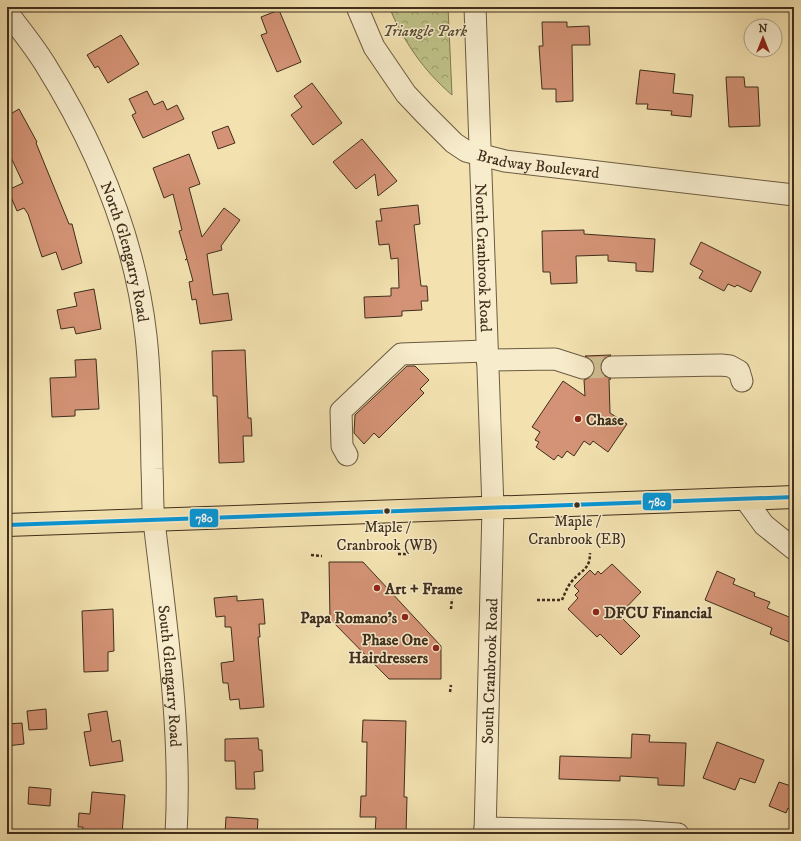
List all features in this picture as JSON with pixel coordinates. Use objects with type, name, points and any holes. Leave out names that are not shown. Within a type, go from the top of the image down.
[{"type":"main road","points":[[7,525],[794,497]]},
{"type":"street","name":"Bradway Boulevard","points":[[357,7],[374,47],[406,94],[454,143],[466,151],[504,161],[794,195]]},
{"type":"street","name":"North Cranbrook Road","points":[[475,7],[493,508]]},
{"type":"street","name":"North Glengarry Road","points":[[7,12],[44,63],[90,143],[118,212],[139,288],[146,337],[154,519]]},
{"type":"street","points":[[347,454],[342,446],[341,411],[401,354],[555,359],[583,368]]},
{"type":"street","points":[[612,367],[721,365],[730,366],[739,371],[742,381]]},
{"type":"street","points":[[745,499],[764,525],[794,549]]},
{"type":"street","name":"South Cranbrook Road","points":[[485,831],[493,508]]},
{"type":"street","name":"South Glengarry Road","points":[[154,519],[161,571],[176,745],[178,798],[176,834]]},
{"type":"street","points":[[485,831],[636,831],[678,834]]},
{"type":"path","points":[[537,600],[562,600],[573,580],[590,563],[590,553]]},
{"type":"path","points":[[398,554],[409,554]]},
{"type":"path","points":[[311,555],[322,556]]},
{"type":"path","points":[[452,599],[452,609]]},
{"type":"path","points":[[450,692],[451,685]]},
{"type":"green space","name":"Triangle Park","points":[[389,7],[448,7],[452,95],[432,76],[415,55],[401,32]]},
{"type":"building","points":[[279,10],[301,62],[277,72],[261,35],[267,33],[261,17]]},
{"type":"building","points":[[542,22],[567,22],[567,27],[589,26],[590,45],[572,45],[573,101],[556,102],[556,89],[542,89],[539,46],[543,46]]},
{"type":"building","points":[[121,35],[139,64],[108,83],[98,66],[95,68],[87,55]]},
{"type":"building","points":[[640,70],[675,74],[673,93],[693,95],[691,117],[671,115],[672,111],[647,109],[648,104],[636,104]]},
{"type":"building","points":[[726,77],[744,77],[745,87],[758,87],[760,126],[729,127]]},
{"type":"building","points":[[312,83],[342,123],[313,145],[291,115],[302,107],[294,96]]},
{"type":"building","points":[[147,91],[154,105],[163,101],[167,110],[177,105],[184,119],[143,138],[132,115],[136,113],[129,99]]},
{"type":"building","points":[[19,109],[37,142],[36,143],[69,224],[72,224],[82,263],[62,270],[56,252],[42,257],[28,214],[24,208],[17,211],[8,190],[23,183],[7,149],[7,116]]},
{"type":"building","points":[[228,126],[235,143],[218,149],[212,132]]},
{"type":"building","points":[[362,139],[397,181],[378,196],[375,174],[356,189],[333,162]]},
{"type":"building","points":[[189,154],[200,184],[189,188],[202,237],[224,208],[240,220],[221,246],[222,250],[207,254],[213,295],[228,293],[232,320],[200,324],[196,299],[192,300],[189,282],[193,281],[187,259],[185,260],[187,258],[179,231],[182,230],[173,194],[164,198],[153,168]]},
{"type":"building","points":[[418,205],[420,224],[414,225],[421,286],[427,286],[428,301],[421,301],[422,310],[402,311],[402,316],[365,318],[364,297],[391,296],[391,288],[399,288],[398,258],[391,259],[389,244],[379,245],[376,221],[382,221],[380,209]]},
{"type":"building","points":[[584,230],[584,234],[655,239],[653,272],[636,271],[636,263],[608,261],[608,255],[576,256],[577,283],[551,284],[550,272],[543,272],[542,231]]},
{"type":"building","points":[[701,242],[761,272],[751,292],[737,285],[735,287],[728,284],[724,291],[699,278],[703,271],[690,264]]},
{"type":"building","points":[[94,289],[101,329],[76,334],[74,327],[61,329],[57,310],[77,306],[74,293]]},
{"type":"building","points":[[245,350],[248,418],[251,418],[252,436],[243,436],[244,462],[219,463],[217,396],[213,396],[212,351]]},
{"type":"building","name":"Chase","points":[[611,355],[602,361],[600,367],[602,374],[611,379],[609,379],[610,413],[627,424],[608,452],[593,441],[590,445],[584,441],[574,456],[567,451],[562,458],[558,455],[554,460],[536,447],[539,442],[535,440],[540,432],[532,427],[563,381],[585,396],[584,380],[591,377],[595,366],[592,360],[585,356]]},
{"type":"building","points":[[96,359],[99,409],[75,410],[75,416],[52,417],[50,378],[76,377],[75,360]]},
{"type":"building","points":[[407,366],[415,366],[429,380],[420,389],[424,393],[379,438],[374,433],[364,444],[354,433],[355,415]]},
{"type":"building","points":[[329,562],[363,562],[441,646],[441,679],[389,679],[330,619]]},
{"type":"building","name":"DFCU Financial","points":[[612,564],[641,592],[619,615],[640,636],[621,655],[600,634],[597,637],[568,609],[578,598],[575,595],[579,591],[574,586],[590,570],[595,575],[598,571],[601,574]]},
{"type":"building","points":[[717,571],[735,579],[733,584],[755,593],[754,596],[770,602],[767,608],[794,619],[794,644],[770,634],[772,628],[705,600]]},
{"type":"building","points":[[237,596],[237,601],[263,599],[265,624],[259,624],[260,637],[258,637],[264,707],[240,709],[239,699],[230,700],[228,683],[223,683],[221,663],[234,661],[231,627],[225,627],[225,616],[216,617],[214,598]]},
{"type":"building","points":[[113,609],[114,651],[108,652],[108,671],[84,672],[82,611]]},
{"type":"building","points":[[46,709],[47,729],[29,730],[27,711]]},
{"type":"building","points":[[107,711],[112,742],[120,740],[123,761],[90,766],[84,732],[91,731],[88,714]]},
{"type":"building","points":[[363,720],[406,721],[404,797],[407,797],[406,834],[375,834],[376,817],[360,817],[361,796],[366,796],[367,742],[362,742]]},
{"type":"building","points":[[22,723],[24,744],[7,746],[7,724]]},
{"type":"building","points":[[632,734],[650,735],[649,742],[686,743],[684,786],[658,785],[658,778],[620,776],[620,781],[559,779],[560,756],[631,758]]},
{"type":"building","points":[[258,738],[259,750],[262,750],[263,771],[254,772],[255,789],[236,789],[235,761],[225,761],[225,739]]},
{"type":"building","points":[[717,742],[764,760],[755,783],[740,778],[735,790],[703,778]]},
{"type":"building","points":[[779,782],[794,787],[794,811],[788,808],[786,813],[769,806]]},
{"type":"building","points":[[29,787],[51,789],[50,806],[28,804]]},
{"type":"building","points":[[92,792],[125,795],[122,834],[82,834],[83,827],[78,827],[79,813],[90,814]]},
{"type":"building","points":[[226,817],[258,819],[257,834],[225,834]]},
{"type":"tunnel","points":[[583,368],[612,367]]},
{"type":"transit line","name":"780","points":[[7,525],[794,497]]},
{"type":"place","name":"Chase","points":[[578,419]]},
{"type":"place","name":"Maple / Cranbrook (EB)","points":[[577,505]]},
{"type":"place","name":"Maple / Cranbrook (WB)","points":[[387,511]]},
{"type":"place","name":"Art + Frame","points":[[377,588]]},
{"type":"place","name":"DFCU Financial","points":[[596,612]]},
{"type":"place","name":"Papa Romano's","points":[[405,617]]},
{"type":"place","name":"Phase One Hairdressers","points":[[436,648]]}]
